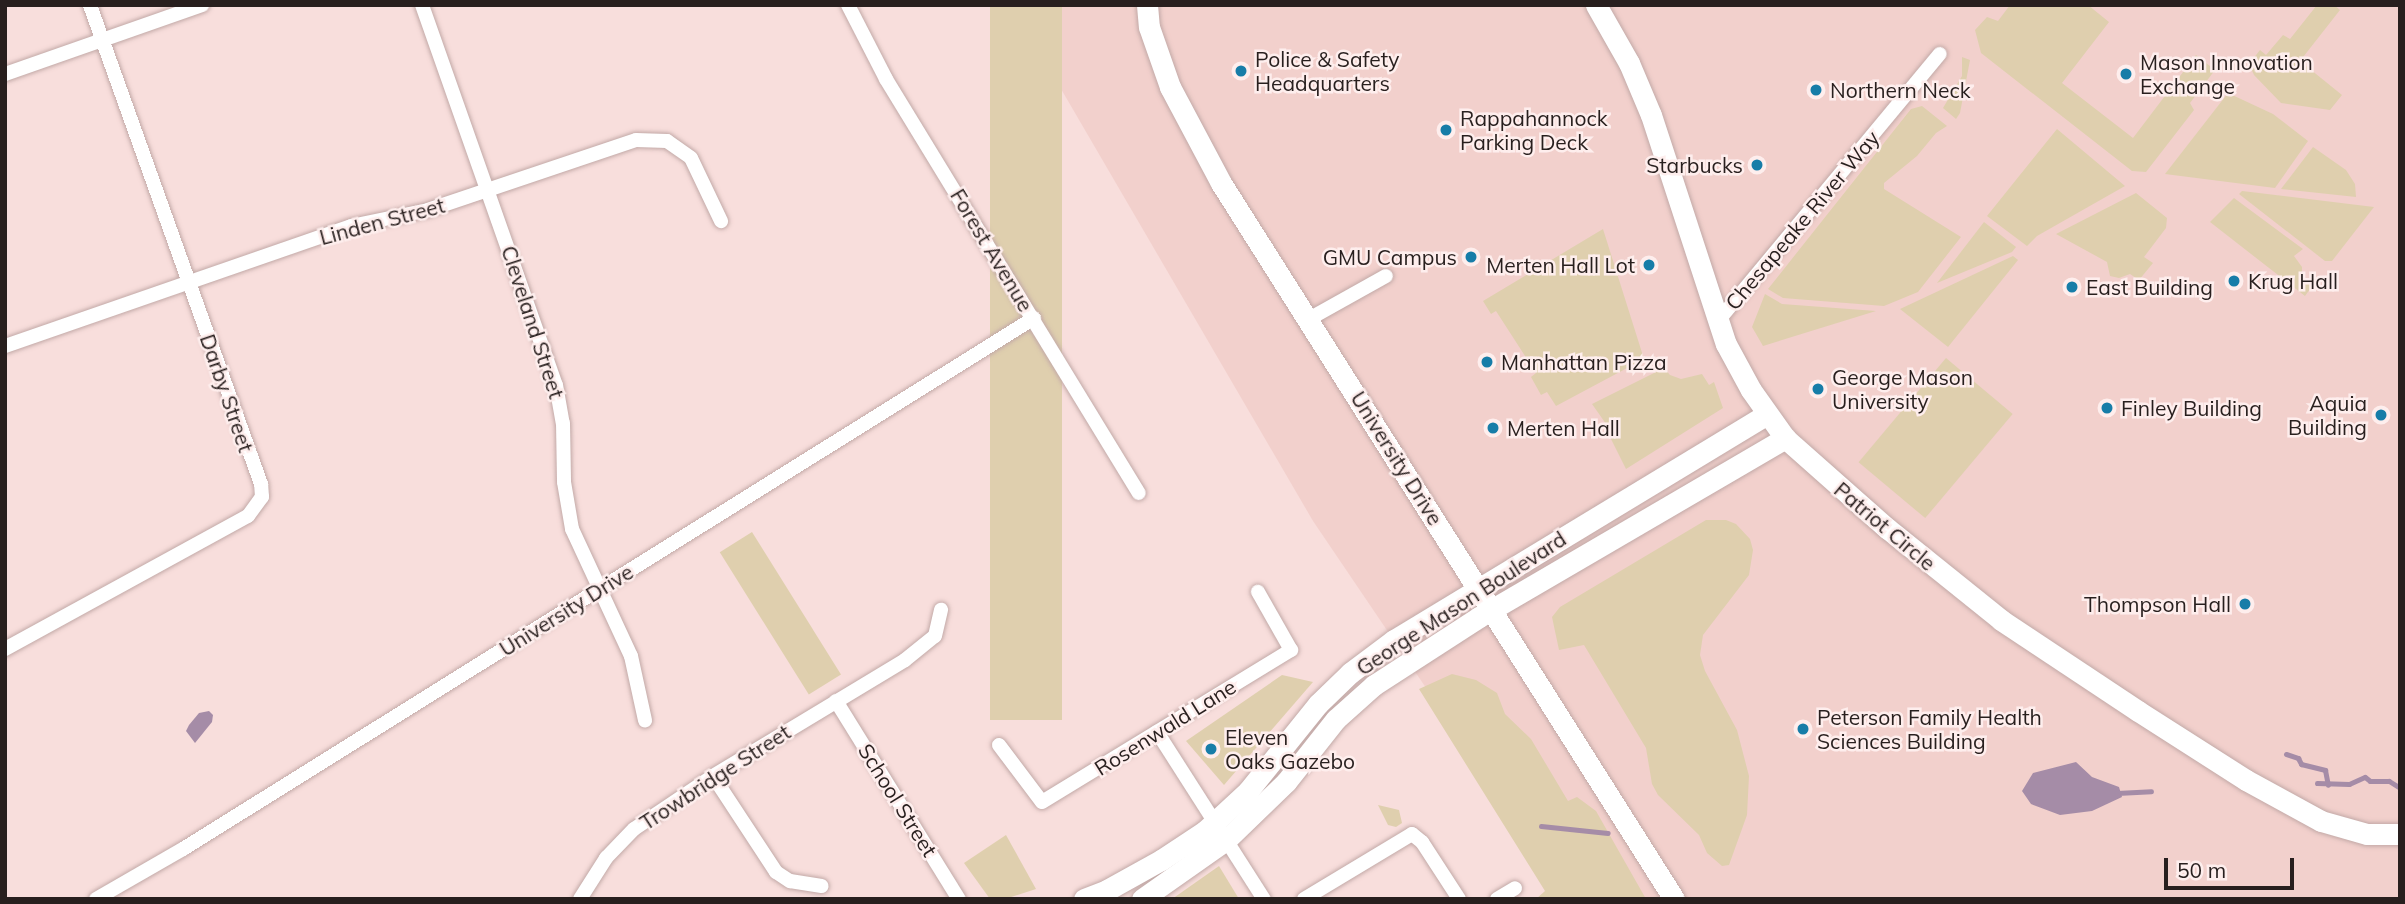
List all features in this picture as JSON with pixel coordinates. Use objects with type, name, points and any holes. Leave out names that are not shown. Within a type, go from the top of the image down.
[{"type":"street","name":"Darby Street","points":[[5,649],[248,516],[258,506],[262,497],[261,484],[90,5]]},
{"type":"street","points":[[5,74],[202,5]]},
{"type":"street","name":"Cleveland Street","points":[[422,5],[556,385],[563,424],[567,512],[598,590],[631,656],[645,720]]},
{"type":"street","name":"Forest Avenue","points":[[848,5],[886,79],[1139,493]]},
{"type":"street","name":"University Drive","points":[[1147,5],[1149,27],[1170,86],[1221,183],[1310,319],[1674,899]]},
{"type":"street","name":"Patriot Circle","points":[[1596,5],[1641,88],[1726,344],[1767,414],[1786,438],[1969,596],[2115,696],[2246,780],[2320,821],[2367,834],[2400,834]]},
{"type":"street","name":"Chesapeake River Way","points":[[1718,321],[1940,54]]},
{"type":"street","name":"Linden Street","points":[[5,346],[351,226],[428,210],[636,140],[652,138],[667,141],[691,158],[720,221]]},
{"type":"street","points":[[1310,319],[1385,276]]},
{"type":"street","name":"University Drive","points":[[96,899],[195,842],[1034,318]]},
{"type":"street","name":"George Mason Boulevard","points":[[1084,899],[1107,890],[1172,853],[1222,830],[1248,791],[1318,704],[1350,673],[1394,640],[1767,414]]},
{"type":"street","name":"George Mason Boulevard","points":[[1142,899],[1222,830],[1286,782],[1336,719],[1364,694],[1492,609],[1786,438]]},
{"type":"street","name":"Rosenwald Lane","points":[[999,745],[1042,802],[1291,650],[1258,592]]},
{"type":"street","name":"Trowbridge Street","points":[[580,899],[595,873],[621,842],[656,812],[905,660],[935,636],[941,610]]},
{"type":"street","name":"School Street","points":[[836,701],[960,899]]},
{"type":"street","points":[[1157,732],[1264,899]]},
{"type":"street","points":[[713,776],[776,872],[790,881],[822,886]]},
{"type":"street","points":[[1304,899],[1412,834],[1422,842],[1459,899]]},
{"type":"street","points":[[1497,899],[1514,888]]},
{"type":"shaded area","points":[[990,5],[1062,5],[1062,720],[990,720]]},
{"type":"shaded area","name":"George Mason University","points":[[1012,5],[2400,5],[2400,899],[1569,899],[1313,521]]},
{"type":"shaded area","points":[[2010,5],[2088,5],[2109,22],[2062,83],[2133,138],[2196,55],[2215,70],[2190,103],[2194,110],[2146,172],[2132,171],[1981,53],[1975,30],[1987,17],[1998,21]]},
{"type":"shaded area","points":[[2317,5],[2334,5],[2340,10],[2300,61],[2342,95],[2330,110],[2281,103],[2254,75],[2249,64],[2260,50],[2266,55],[2283,35],[2290,39]]},
{"type":"shaded area","points":[[1962,57],[1970,60],[1960,113],[1956,119],[1943,108],[1962,76]]},
{"type":"shaded area","points":[[2228,93],[2273,114],[2308,141],[2275,188],[2165,174]]},
{"type":"shaded area","points":[[1922,106],[1947,126],[1936,133],[1917,156],[1884,183],[1884,189],[1961,237],[1918,292],[1884,306],[1783,298],[1768,289],[1911,109]]},
{"type":"shaded area","points":[[2057,129],[2125,186],[2037,236],[2027,246],[1987,216]]},
{"type":"shaded area","points":[[2313,147],[2346,170],[2355,184],[2356,197],[2281,189]]},
{"type":"shaded area","points":[[2242,191],[2374,207],[2332,261],[2325,261],[2239,194]]},
{"type":"shaded area","points":[[2136,193],[2167,218],[2166,228],[2144,257],[2153,263],[2139,280],[2130,274],[2119,278],[2110,276],[2107,262],[2056,234]]},
{"type":"shaded area","points":[[2234,198],[2303,249],[2294,256],[2302,267],[2302,276],[2313,285],[2305,296],[2210,222]]},
{"type":"shaded area","points":[[1984,222],[2016,247],[2012,252],[1937,283]]},
{"type":"shaded area","points":[[1603,229],[1644,359],[1556,406],[1547,392],[1541,395],[1531,377],[1536,373],[1496,311],[1491,314],[1483,301]]},
{"type":"shaded area","points":[[2013,256],[2018,260],[1948,347],[1900,309]]},
{"type":"shaded area","points":[[1765,294],[1782,304],[1876,311],[1763,346],[1752,327]]},
{"type":"shaded area","points":[[1946,358],[2013,414],[1925,518],[1859,462]]},
{"type":"shaded area","points":[[1664,368],[1670,375],[1681,379],[1702,374],[1709,385],[1714,382],[1723,408],[1626,469],[1608,433],[1611,431],[1592,404]]},
{"type":"shaded area","points":[[1706,520],[1726,520],[1736,524],[1750,539],[1753,550],[1749,575],[1703,635],[1700,655],[1705,671],[1737,730],[1749,776],[1747,815],[1729,865],[1722,866],[1707,853],[1699,835],[1658,795],[1652,784],[1646,748],[1584,645],[1559,650],[1552,617],[1560,607]]},
{"type":"shaded area","points":[[752,532],[841,674],[809,695],[720,552]]},
{"type":"shaded area","points":[[1452,674],[1476,680],[1497,693],[1505,714],[1531,739],[1568,801],[1577,797],[1596,811],[1646,899],[1536,899],[1545,891],[1419,689]]},
{"type":"shaded area","points":[[1282,675],[1313,682],[1224,785],[1186,741]]},
{"type":"shaded area","points":[[209,711],[213,715],[212,722],[195,743],[186,731],[199,713]]},
{"type":"shaded area","points":[[2076,762],[2092,777],[2119,787],[2122,797],[2092,811],[2060,815],[2031,804],[2022,791],[2033,773]]},
{"type":"shaded area","points":[[1378,805],[1399,810],[1402,823],[1396,827],[1388,825]]},
{"type":"shaded area","points":[[1006,835],[1036,889],[1005,899],[990,899],[964,863]]},
{"type":"shaded area","points":[[1219,866],[1239,899],[1172,899]]},
{"type":"waterway","points":[[2286,754],[2298,758],[2301,764],[2325,770],[2328,785]]},
{"type":"waterway","points":[[2317,783],[2349,784],[2365,777],[2370,781],[2389,781],[2400,788]]},
{"type":"waterway","points":[[2117,793],[2151,791]]},
{"type":"waterway","points":[[1541,826],[1608,833]]},
{"type":"place","name":"Police & Safety Headquarters","points":[[1241,71]]},
{"type":"place","name":"Mason Innovation Exchange","points":[[2126,74]]},
{"type":"place","name":"Northern Neck","points":[[1816,90]]},
{"type":"place","name":"Rappahannock Parking Deck","points":[[1446,130]]},
{"type":"place","name":"Starbucks","points":[[1757,165]]},
{"type":"place","name":"GMU Campus","points":[[1471,257]]},
{"type":"place","name":"Merten Hall Lot","points":[[1649,265]]},
{"type":"place","name":"Krug Hall","points":[[2234,281]]},
{"type":"place","name":"East Building","points":[[2072,287]]},
{"type":"place","name":"Manhattan Pizza","points":[[1487,362]]},
{"type":"place","name":"George Mason University","points":[[1818,389]]},
{"type":"place","name":"Finley Building","points":[[2107,408]]},
{"type":"place","name":"Aquia Building","points":[[2381,415]]},
{"type":"place","name":"Merten Hall","points":[[1493,428]]},
{"type":"place","name":"Thompson Hall","points":[[2245,604]]},
{"type":"place","name":"Peterson Family Health Sciences Building","points":[[1803,729]]},
{"type":"place","name":"Eleven Oaks Gazebo","points":[[1211,749]]}]
